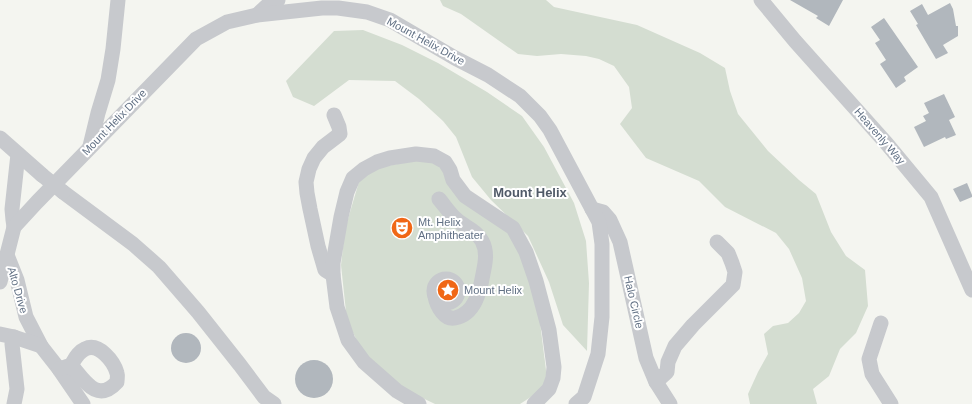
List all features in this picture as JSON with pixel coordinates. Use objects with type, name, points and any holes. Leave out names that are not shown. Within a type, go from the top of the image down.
[{"type":"street","points":[[90,147],[108,80],[118,0]]},
{"type":"street","points":[[257,15],[271,2],[278,0]]},
{"type":"street","name":"Heavenly Way","points":[[761,0],[795,41],[887,144],[931,197],[972,290]]},
{"type":"street","name":"Mount Helix Drive","points":[[0,282],[14,227],[196,39],[227,22],[257,15],[322,8],[338,8],[367,12],[390,20],[455,58],[488,75],[520,96],[540,116],[550,130],[599,222],[602,244],[602,317],[598,354],[582,402]]},
{"type":"street","points":[[333,275],[325,270],[318,246],[306,182],[309,169],[314,158],[323,147],[340,134],[334,115]]},
{"type":"street","points":[[0,138],[42,175],[133,244],[159,267],[198,312],[264,397],[274,404]]},
{"type":"street","points":[[14,227],[12,209],[18,154]]},
{"type":"street","points":[[419,404],[397,391],[364,362],[348,340],[337,307],[333,275],[333,263],[341,217],[347,192],[354,178],[364,169],[377,162],[390,158],[416,154],[434,156],[445,162],[450,170],[456,186],[465,196],[513,228],[526,252],[536,281],[549,330],[554,367],[553,378],[549,389],[534,404]]},
{"type":"street","points":[[435,296],[438,308],[444,315],[451,319],[468,312],[476,301],[480,290],[486,261],[485,248],[478,235],[456,220],[439,199]]},
{"type":"street","name":"Halo Circle","points":[[591,209],[603,212],[610,220],[620,242],[646,358],[656,382],[670,404]]},
{"type":"street","points":[[656,382],[667,372],[668,362],[675,346],[693,325],[733,285],[735,272],[732,263],[728,253],[717,242]]},
{"type":"street","name":"Alto Drive","points":[[7,254],[17,280],[26,318],[41,346],[65,367],[83,404]]},
{"type":"street","points":[[881,323],[869,359],[872,374],[890,404]]},
{"type":"street","points":[[7,336],[41,346]]},
{"type":"street","points":[[7,336],[12,344],[17,389],[14,404]]},
{"type":"shaded area","points":[[440,0],[546,0],[554,7],[637,25],[700,53],[725,68],[730,91],[738,114],[768,151],[816,194],[831,232],[846,256],[865,270],[868,306],[856,333],[840,349],[829,376],[813,389],[817,404],[750,404],[748,394],[768,354],[764,334],[773,326],[788,323],[799,313],[806,301],[802,278],[789,249],[776,233],[725,207],[699,181],[646,158],[620,124],[632,108],[629,87],[614,66],[599,59],[586,56],[561,54],[537,56],[518,54],[461,14],[443,6]]},
{"type":"shaded area","points":[[363,30],[402,45],[438,63],[487,92],[522,116],[544,147],[574,203],[586,241],[589,283],[587,351],[563,325],[549,282],[528,236],[491,200],[472,177],[456,137],[443,121],[419,99],[395,81],[349,80],[314,106],[293,97],[286,81],[334,31]]},
{"type":"shaded area","points":[[420,160],[435,162],[511,234],[526,264],[537,299],[547,378],[540,391],[520,404],[435,404],[410,392],[367,360],[347,321],[341,265],[345,229],[361,176],[375,168]]},
{"type":"building","points":[[790,0],[843,0],[829,26],[816,18],[818,16]]},
{"type":"building","points":[[950,3],[953,9],[956,26],[958,26],[958,36],[943,45],[948,53],[936,59],[916,25],[918,24],[910,11],[922,4],[928,15]]},
{"type":"building","points":[[884,18],[918,67],[904,77],[906,81],[896,88],[880,64],[886,60],[875,43],[880,40],[871,27]]},
{"type":"building","points":[[944,94],[955,117],[949,120],[956,135],[946,139],[945,137],[924,147],[914,127],[926,121],[923,116],[929,113],[924,103]]},
{"type":"building","points":[[967,183],[972,197],[960,202],[953,189]]},
{"type":"building","points":[[186,333],[196,338],[201,348],[196,358],[186,363],[176,358],[171,348],[176,338]]},
{"type":"building","points":[[310,360],[318,360],[328,365],[332,372],[332,386],[328,393],[318,398],[310,398],[300,393],[298,390],[295,383],[295,375],[300,365],[303,363]]},
{"type":"place","name":"Mt. Helix Amphitheater","points":[[402,228]]},
{"type":"place","name":"Mount Helix","points":[[448,290]]},
{"type":"district","name":"Mount Helix","points":[[530,192]]}]
